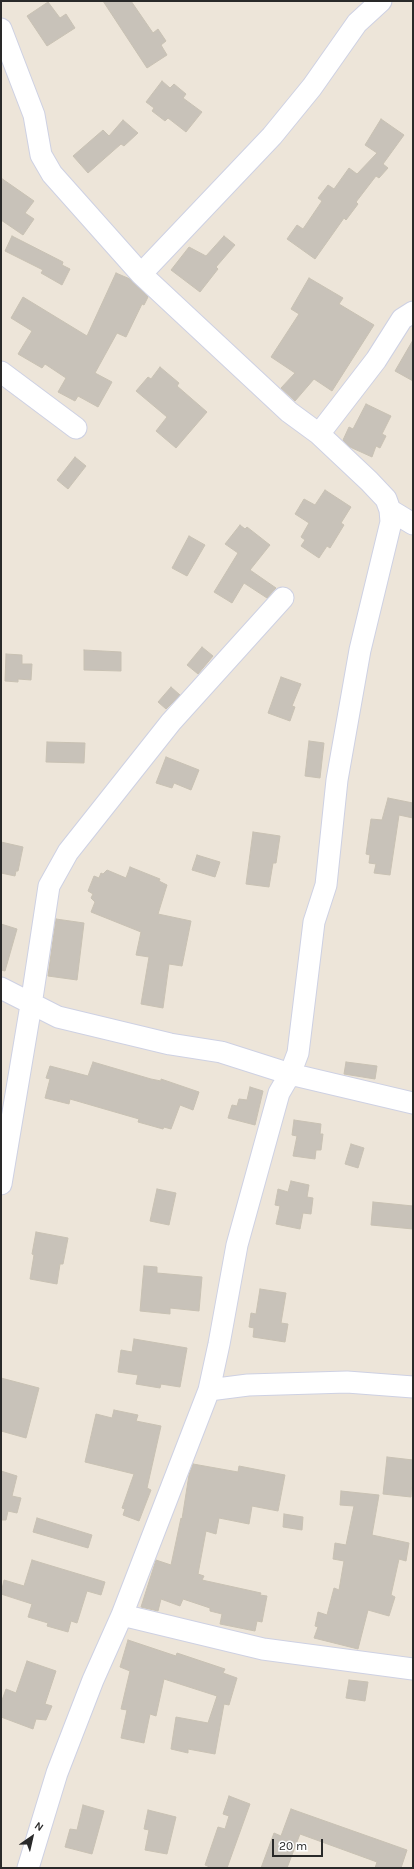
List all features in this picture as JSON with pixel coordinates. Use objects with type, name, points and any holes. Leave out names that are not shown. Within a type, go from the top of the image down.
[{"type":"street","points":[[141,274],[272,136],[312,87],[357,23],[381,1]]},
{"type":"street","points":[[1,29],[34,115],[41,155],[52,174],[141,274],[289,412],[319,434],[369,481],[386,499],[390,510],[391,522],[359,657],[337,780],[326,885],[314,922],[298,1052],[290,1074],[279,1093],[237,1245],[209,1390],[122,1615],[93,1680],[56,1773],[28,1868]]},
{"type":"street","points":[[319,434],[376,360],[402,319],[413,312]]},
{"type":"street","points":[[1,372],[76,428]]},
{"type":"street","points":[[390,510],[413,524]]},
{"type":"street","points":[[1,1184],[49,886],[68,852],[171,722],[283,598]]},
{"type":"street","points":[[1,988],[31,1005],[58,1017],[170,1044],[221,1052],[290,1074],[413,1103]]},
{"type":"street","points":[[209,1390],[248,1385],[347,1382],[413,1387]]},
{"type":"street","points":[[122,1615],[263,1649],[413,1668]]},
{"type":"building","points":[[103,1],[131,1],[153,33],[158,29],[166,41],[161,45],[167,55],[147,68]]},
{"type":"building","points":[[48,2],[60,18],[66,14],[75,28],[47,46],[27,16]]},
{"type":"building","points":[[162,81],[170,88],[174,84],[186,94],[183,98],[202,112],[186,132],[168,118],[165,121],[152,111],[154,108],[146,102]]},
{"type":"building","points":[[381,119],[404,135],[383,164],[388,168],[379,178],[376,176],[356,202],[358,204],[346,220],[344,218],[315,259],[287,239],[297,225],[303,229],[322,201],[318,198],[328,185],[334,189],[349,168],[357,174],[377,153],[365,145]]},
{"type":"building","points":[[123,120],[138,133],[124,146],[121,144],[88,173],[73,156],[103,130],[109,136]]},
{"type":"building","points":[[1,178],[34,201],[25,213],[34,219],[23,235],[1,220]]},
{"type":"building","points":[[12,236],[63,262],[62,265],[70,269],[62,285],[41,273],[43,270],[5,251]]},
{"type":"building","points":[[224,236],[235,245],[216,267],[218,269],[200,292],[171,270],[189,247],[206,256]]},
{"type":"building","points":[[116,273],[130,279],[148,297],[144,305],[142,304],[126,337],[117,333],[95,373],[112,382],[98,407],[78,396],[75,401],[58,392],[66,378],[45,364],[42,368],[18,354],[32,331],[11,318],[23,297],[87,336]]},
{"type":"building","points":[[309,278],[343,298],[339,304],[374,325],[332,391],[314,379],[295,401],[281,388],[295,373],[271,357],[299,314],[291,309]]},
{"type":"building","points":[[413,340],[413,381],[395,371]]},
{"type":"building","points":[[160,367],[179,383],[177,386],[207,412],[176,448],[156,431],[167,417],[136,391],[148,377],[151,379]]},
{"type":"building","points":[[366,404],[391,416],[382,434],[386,436],[380,448],[376,446],[372,457],[350,447],[343,440],[349,427],[353,429]]},
{"type":"building","points":[[75,457],[86,466],[68,489],[57,480]]},
{"type":"building","points":[[325,490],[351,507],[341,523],[344,525],[330,548],[327,546],[319,558],[301,546],[305,540],[301,537],[309,523],[295,514],[304,499],[315,505]]},
{"type":"building","points":[[240,525],[245,529],[247,527],[270,545],[250,570],[276,588],[267,598],[244,583],[232,603],[214,592],[238,553],[225,544]]},
{"type":"building","points":[[189,536],[205,545],[187,576],[172,568]]},
{"type":"building","points":[[202,647],[213,656],[198,674],[187,665]]},
{"type":"building","points":[[84,650],[121,652],[121,671],[84,670]]},
{"type":"building","points":[[6,654],[22,655],[22,664],[32,664],[31,680],[18,679],[18,682],[5,681]]},
{"type":"building","points":[[281,677],[301,684],[292,706],[295,707],[290,721],[268,713]]},
{"type":"building","points":[[171,687],[180,695],[166,709],[158,702]]},
{"type":"building","points":[[309,741],[324,743],[320,778],[305,776]]},
{"type":"building","points":[[47,742],[85,743],[84,763],[46,762]]},
{"type":"building","points":[[166,757],[199,770],[191,790],[174,783],[172,788],[156,783]]},
{"type":"building","points":[[388,798],[413,803],[413,818],[399,815],[390,875],[374,873],[376,864],[369,863],[370,855],[366,854],[371,819],[382,820]]},
{"type":"building","points":[[253,832],[280,836],[276,863],[273,863],[269,887],[246,884]]},
{"type":"building","points":[[1,842],[23,847],[18,871],[16,871],[15,876],[1,873]]},
{"type":"building","points":[[197,855],[220,862],[215,877],[192,870]]},
{"type":"building","points":[[130,867],[160,879],[159,881],[167,885],[158,914],[191,921],[182,966],[169,964],[163,1008],[141,1004],[149,957],[136,955],[141,932],[91,912],[95,902],[91,898],[93,894],[88,891],[94,876],[99,878],[101,873],[103,874],[107,870],[126,878]]},
{"type":"building","points":[[56,919],[84,923],[77,980],[48,976]]},
{"type":"building","points":[[1,924],[17,929],[5,971],[1,970]]},
{"type":"building","points":[[93,1062],[151,1079],[161,1081],[161,1079],[199,1092],[193,1110],[180,1105],[171,1129],[164,1127],[163,1129],[138,1122],[139,1119],[70,1099],[69,1104],[45,1098],[50,1079],[46,1078],[50,1066],[88,1076]]},
{"type":"building","points":[[346,1062],[377,1066],[375,1079],[344,1074]]},
{"type":"building","points":[[250,1087],[263,1091],[255,1125],[228,1118],[232,1105],[237,1106],[239,1099],[247,1100]]},
{"type":"building","points":[[294,1120],[321,1124],[320,1134],[323,1134],[321,1150],[316,1150],[315,1159],[293,1156],[297,1136],[292,1135]]},
{"type":"building","points":[[351,1144],[364,1148],[358,1168],[345,1164]]},
{"type":"building","points":[[291,1181],[309,1185],[307,1197],[313,1198],[311,1214],[303,1213],[300,1229],[276,1224],[280,1206],[275,1205],[278,1189],[288,1192]]},
{"type":"building","points":[[157,1189],[176,1193],[169,1225],[150,1221]]},
{"type":"building","points":[[373,1202],[413,1206],[413,1229],[371,1225]]},
{"type":"building","points":[[36,1232],[68,1238],[63,1264],[60,1264],[57,1284],[30,1279]]},
{"type":"building","points":[[144,1266],[157,1267],[157,1273],[202,1277],[199,1311],[170,1308],[170,1314],[140,1311]]},
{"type":"building","points":[[260,1289],[286,1293],[281,1323],[288,1324],[285,1342],[253,1337],[254,1328],[249,1327],[251,1313],[256,1314]]},
{"type":"building","points":[[134,1339],[187,1348],[180,1387],[161,1384],[160,1388],[136,1384],[138,1375],[118,1372],[121,1350],[132,1352]]},
{"type":"building","points":[[1,1378],[39,1388],[26,1438],[1,1431]]},
{"type":"building","points":[[114,1410],[138,1415],[136,1421],[161,1426],[147,1488],[151,1490],[139,1521],[123,1515],[125,1509],[122,1508],[134,1474],[85,1462],[96,1414],[112,1418]]},
{"type":"building","points":[[387,1457],[413,1460],[411,1497],[383,1494]]},
{"type":"building","points":[[193,1464],[238,1472],[239,1466],[285,1475],[278,1511],[252,1506],[249,1524],[219,1518],[216,1534],[206,1531],[198,1574],[204,1576],[202,1580],[261,1593],[260,1595],[267,1596],[262,1622],[257,1621],[255,1631],[220,1624],[222,1614],[210,1611],[210,1608],[183,1599],[180,1606],[161,1599],[158,1611],[141,1607],[156,1560],[171,1565],[181,1518],[182,1519],[189,1475]]},
{"type":"building","points":[[1,1471],[17,1476],[12,1496],[21,1498],[17,1513],[8,1511],[6,1520],[1,1520]]},
{"type":"building","points":[[341,1491],[379,1495],[372,1535],[409,1543],[406,1561],[399,1559],[391,1595],[395,1597],[389,1616],[368,1610],[358,1649],[314,1638],[318,1627],[315,1626],[318,1612],[327,1615],[334,1588],[339,1590],[344,1561],[333,1559],[335,1543],[346,1545],[354,1506],[340,1505]]},
{"type":"building","points":[[284,1514],[303,1517],[302,1530],[283,1527]]},
{"type":"building","points":[[37,1518],[92,1535],[88,1548],[33,1532]]},
{"type":"building","points":[[32,1560],[105,1582],[101,1595],[87,1591],[77,1623],[71,1621],[68,1632],[47,1626],[48,1623],[28,1617],[32,1604],[1,1594],[4,1580],[24,1586]]},
{"type":"building","points":[[128,1640],[176,1656],[177,1653],[225,1669],[223,1673],[237,1678],[229,1705],[224,1704],[215,1754],[188,1749],[188,1753],[171,1749],[176,1717],[208,1723],[217,1696],[164,1679],[156,1716],[150,1714],[144,1743],[121,1738],[127,1710],[121,1709],[130,1671],[120,1667]]},
{"type":"building","points":[[27,1661],[56,1671],[45,1704],[52,1706],[46,1720],[36,1719],[33,1729],[1,1717],[1,1703],[6,1689],[16,1693]]},
{"type":"building","points":[[349,1680],[368,1682],[365,1701],[346,1698]]},
{"type":"building","points":[[229,1796],[250,1804],[227,1868],[212,1868],[205,1865],[218,1827],[225,1829],[229,1816],[223,1814]]},
{"type":"building","points":[[83,1805],[104,1811],[92,1854],[65,1847],[70,1829],[77,1830]]},
{"type":"building","points":[[291,1809],[407,1850],[401,1868],[375,1868],[377,1862],[300,1834],[287,1868],[261,1868],[274,1833],[281,1836]]},
{"type":"building","points":[[148,1810],[176,1817],[167,1854],[145,1850],[149,1830],[144,1829]]}]
